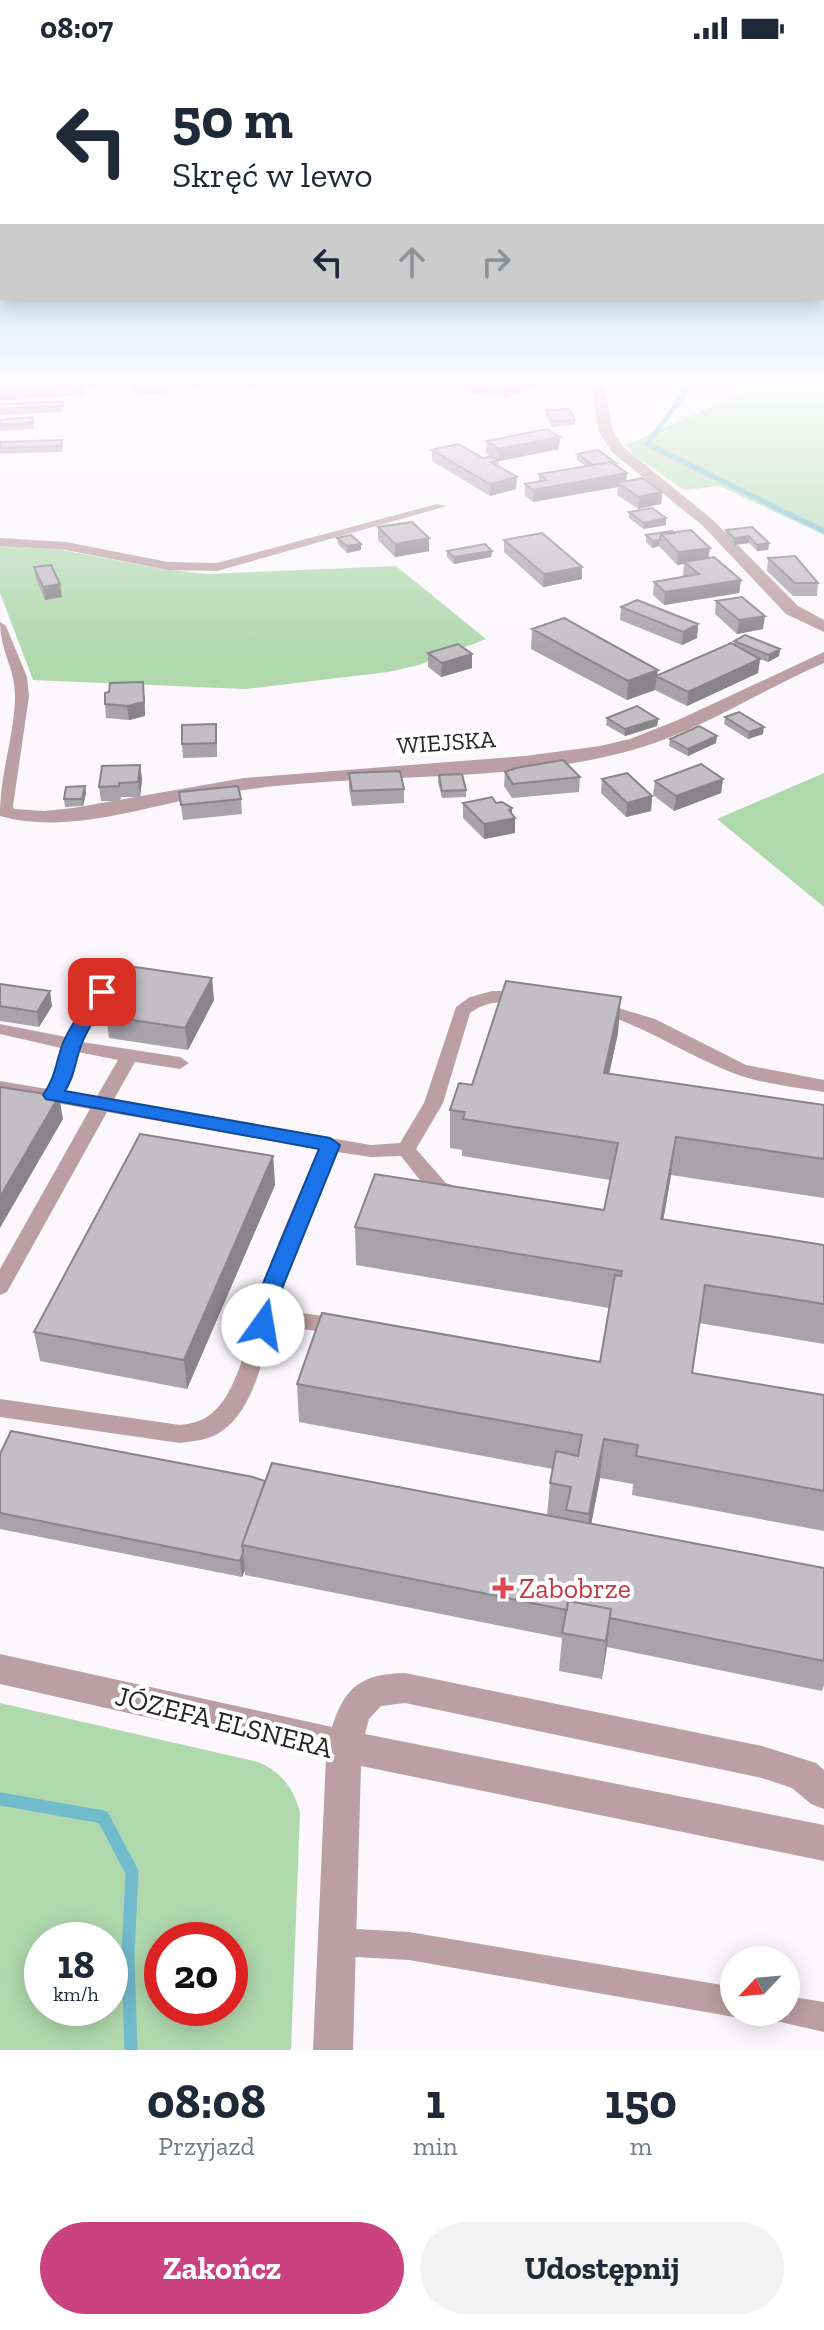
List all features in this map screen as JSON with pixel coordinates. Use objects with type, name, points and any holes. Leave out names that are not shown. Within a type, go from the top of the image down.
[{"type":"street","points":[[645,472],[708,523],[792,610],[824,627]]},
{"type":"street","name":"WIEJSKA","points":[[7,812],[23,817],[75,813],[275,780],[515,763],[608,750],[664,732],[784,673],[824,657]]},
{"type":"street","name":"JÓZEFA ELSNERA","points":[[0,1669],[344,1746],[333,2050]]},
{"type":"street","points":[[824,1792],[803,1775],[762,1762],[405,1688],[382,1688],[365,1695],[353,1712],[344,1746],[824,1843]]},
{"type":"lane","points":[[0,542],[66,546],[145,562],[202,568],[232,564],[441,506]]},
{"type":"lane","points":[[346,531],[366,543]]},
{"type":"lane","points":[[0,626],[20,677],[22,696],[7,812]]},
{"type":"lane","points":[[52,1095],[64,1078],[71,1045],[102,992]]},
{"type":"lane","points":[[0,1087],[330,1145],[371,1151],[406,1149],[418,1136],[428,1113],[462,1011],[472,1002],[487,996],[504,994],[546,999]]},
{"type":"lane","points":[[584,1004],[637,1018],[730,1065],[758,1075],[824,1086]]},
{"type":"lane","points":[[0,1029],[129,1056],[180,1063]]},
{"type":"lane","points":[[0,1287],[129,1056]]},
{"type":"lane","points":[[0,1408],[180,1434],[205,1431],[219,1421],[234,1401],[263,1325],[273,1286],[330,1145]]},
{"type":"lane","points":[[406,1149],[439,1188],[476,1197]]},
{"type":"lane","points":[[263,1325],[295,1320],[361,1330]]},
{"type":"lane","points":[[338,1942],[409,1946],[720,2000]]},
{"type":"lane","points":[[800,2013],[824,2017]]},
{"type":"green space","points":[[658,472],[824,472],[824,535],[720,486],[684,490]]},
{"type":"green space","points":[[0,546],[62,550],[206,574],[396,566],[486,639],[419,665],[388,672],[245,689],[33,680],[0,593]]},
{"type":"green space","points":[[824,773],[824,907],[717,819]]},
{"type":"green space","points":[[0,1703],[258,1762],[280,1776],[294,1795],[300,1812],[291,2050],[0,2050]]},
{"type":"building","points":[[470,472],[508,472],[517,477],[490,484]]},
{"type":"building","points":[[627,473],[533,490],[525,484],[547,480],[539,474]]},
{"type":"building","points":[[642,478],[662,492],[639,497],[618,483]]},
{"type":"building","points":[[652,508],[666,518],[644,523],[629,512]]},
{"type":"building","points":[[412,522],[429,538],[395,544],[378,527]]},
{"type":"building","points":[[752,527],[769,543],[757,545],[749,536],[734,538],[726,530]]},
{"type":"building","points":[[691,530],[710,548],[678,552],[661,534]]},
{"type":"building","points":[[542,533],[582,567],[544,574],[504,540]]},
{"type":"building","points":[[674,533],[661,534],[660,540],[653,541],[646,535]]},
{"type":"building","points":[[351,535],[361,544],[347,546],[337,538]]},
{"type":"building","points":[[485,544],[492,551],[454,557],[447,551]]},
{"type":"building","points":[[795,556],[818,583],[795,583],[768,558]]},
{"type":"building","points":[[714,557],[741,580],[665,592],[654,582],[699,574],[684,562]]},
{"type":"building","points":[[51,565],[60,584],[43,587],[34,567]]},
{"type":"building","points":[[742,597],[765,616],[739,620],[716,601]]},
{"type":"building","points":[[637,600],[698,624],[683,632],[621,607]]},
{"type":"building","points":[[564,618],[658,670],[628,681],[532,629]]},
{"type":"building","points":[[745,635],[780,649],[769,655],[734,641]]},
{"type":"building","points":[[731,643],[760,659],[688,692],[656,676]]},
{"type":"building","points":[[458,644],[472,654],[442,663],[428,653]]},
{"type":"building","points":[[143,682],[144,702],[127,706],[105,704],[105,693],[109,692],[110,683]]},
{"type":"building","points":[[637,706],[658,719],[625,729],[607,718]]},
{"type":"building","points":[[739,712],[764,727],[749,732],[725,717]]},
{"type":"building","points":[[216,724],[216,743],[182,744],[182,725]]},
{"type":"building","points":[[699,726],[717,736],[688,749],[670,739]]},
{"type":"building","points":[[563,760],[580,777],[513,784],[505,772],[516,768]]},
{"type":"building","points":[[701,764],[723,779],[676,796],[655,781]]},
{"type":"building","points":[[140,765],[138,782],[99,787],[102,766]]},
{"type":"building","points":[[400,771],[404,789],[352,791],[349,773]]},
{"type":"building","points":[[627,773],[652,796],[627,803],[602,779]]},
{"type":"building","points":[[462,774],[466,790],[442,791],[439,775]]},
{"type":"building","points":[[85,786],[82,799],[64,799],[66,787]]},
{"type":"building","points":[[238,786],[241,799],[181,805],[179,792]]},
{"type":"building","points":[[492,797],[496,803],[502,802],[512,808],[509,810],[515,818],[484,824],[463,803]]},
{"type":"building","points":[[135,967],[212,978],[185,1028],[106,1016]]},
{"type":"building","points":[[506,981],[621,997],[604,1073],[824,1105],[824,1159],[676,1137],[661,1219],[824,1245],[824,1304],[705,1285],[692,1373],[824,1395],[824,1491],[636,1456],[638,1445],[604,1439],[589,1514],[566,1510],[571,1487],[550,1483],[556,1451],[578,1456],[582,1435],[297,1384],[322,1313],[600,1362],[615,1275],[621,1276],[622,1271],[355,1227],[375,1174],[604,1210],[618,1143],[463,1119],[465,1112],[450,1110],[459,1083],[472,1085]]},
{"type":"building","points":[[0,984],[50,991],[37,1012],[0,1006]]},
{"type":"building","points":[[0,1087],[59,1096],[0,1197]]},
{"type":"building","points":[[140,1134],[273,1156],[184,1360],[34,1332]]},
{"type":"building","points":[[11,1431],[265,1481],[242,1545],[240,1561],[0,1513],[0,1454]]},
{"type":"building","points":[[272,1463],[824,1568],[824,1661],[610,1618],[611,1609],[568,1601],[567,1610],[242,1545]]},
{"type":"building","points":[[568,1601],[611,1609],[606,1641],[562,1633]]},
{"type":"waterway","points":[[704,472],[824,531]]},
{"type":"waterway","points":[[0,1799],[103,1817],[132,1872],[128,1953],[131,2050]]},
{"type":"place","name":"Zabobrze","points":[[503,1588]]},
{"type":"route","points":[[102,992],[71,1045],[70,1062],[64,1078],[52,1095],[330,1145],[273,1286],[263,1325]]}]
